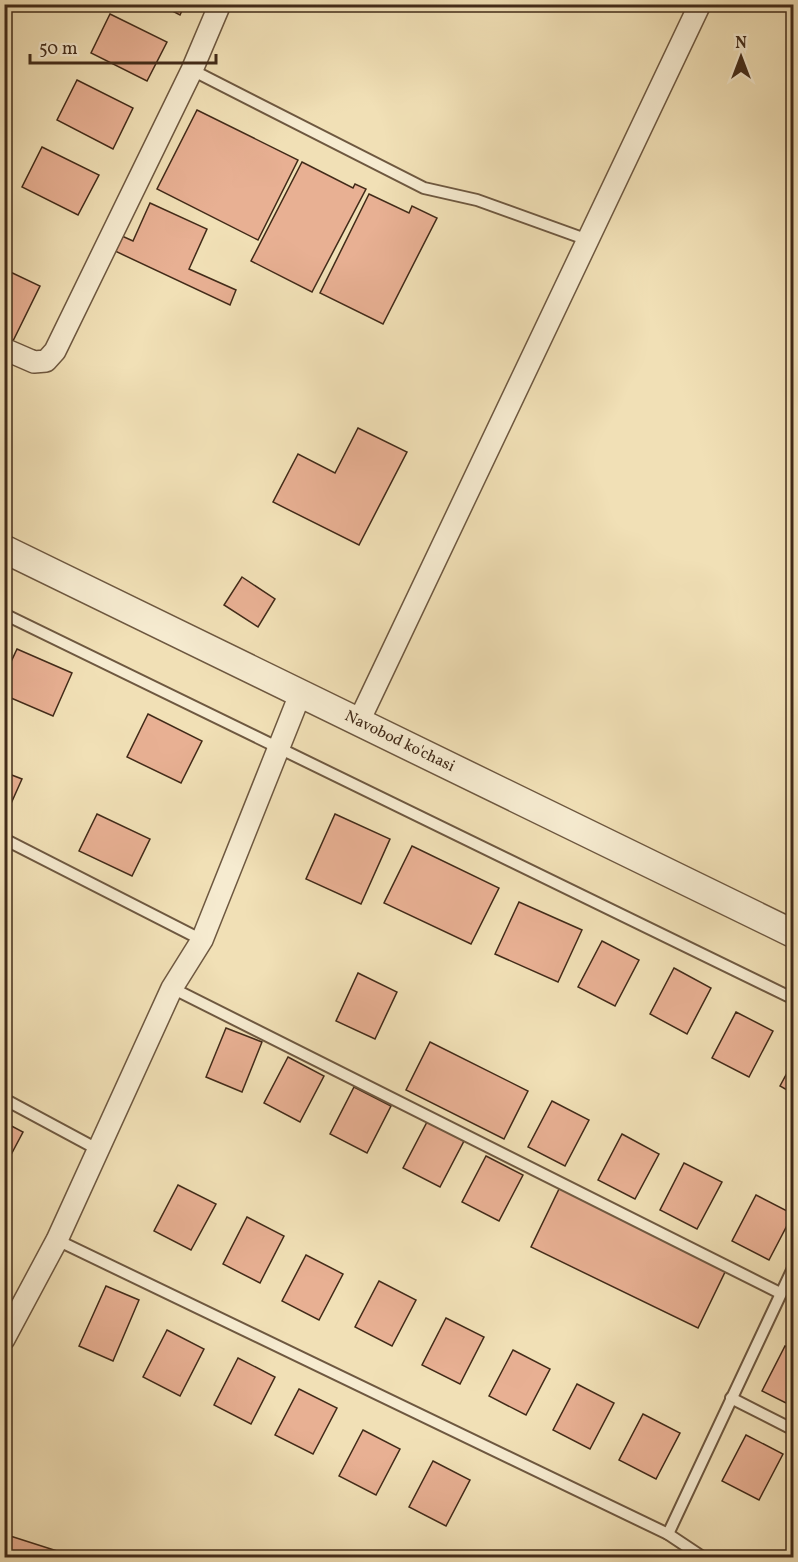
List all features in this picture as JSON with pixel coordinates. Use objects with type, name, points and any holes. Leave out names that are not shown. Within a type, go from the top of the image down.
[{"type":"street","points":[[4,349],[34,362],[46,361],[55,351],[192,70],[220,4]]},
{"type":"street","points":[[359,721],[700,4]]},
{"type":"street","name":"Navobod ko'chasi","points":[[4,549],[794,934]]},
{"type":"street","points":[[4,1339],[57,1240],[172,988],[202,940],[277,747],[301,692]]},
{"type":"lane","points":[[192,70],[424,188],[477,200],[588,240]]},
{"type":"lane","points":[[4,614],[794,999]]},
{"type":"lane","points":[[4,838],[202,940]]},
{"type":"lane","points":[[172,988],[780,1293]]},
{"type":"lane","points":[[4,1099],[97,1149]]},
{"type":"lane","points":[[57,1240],[668,1534],[704,1557]]},
{"type":"lane","points":[[668,1534],[794,1266]]},
{"type":"lane","points":[[730,1398],[794,1430]]},
{"type":"building","points":[[159,4],[185,4],[180,15]]},
{"type":"building","points":[[110,14],[167,42],[147,81],[91,53]]},
{"type":"building","points":[[77,80],[133,108],[113,149],[57,120]]},
{"type":"building","points":[[197,110],[298,160],[258,240],[157,189]]},
{"type":"building","points":[[42,147],[99,175],[78,215],[22,187]]},
{"type":"building","points":[[302,162],[353,188],[355,184],[366,189],[312,292],[251,261]]},
{"type":"building","points":[[369,194],[409,213],[412,206],[437,218],[383,324],[320,293]]},
{"type":"building","points":[[150,203],[207,229],[189,269],[236,290],[230,305],[115,251],[122,236],[133,241]]},
{"type":"building","points":[[4,269],[40,286],[12,343],[4,339]]},
{"type":"building","points":[[358,428],[407,452],[359,545],[273,502],[298,454],[335,473]]},
{"type":"building","points":[[242,577],[275,599],[258,627],[224,605]]},
{"type":"building","points":[[17,649],[72,673],[53,716],[4,695],[4,677]]},
{"type":"building","points":[[148,714],[202,741],[181,783],[127,757]]},
{"type":"building","points":[[4,772],[22,779],[9,808],[4,806]]},
{"type":"building","points":[[97,814],[150,839],[132,876],[79,851]]},
{"type":"building","points":[[335,814],[390,839],[361,904],[306,879]]},
{"type":"building","points":[[412,846],[499,888],[471,944],[384,903]]},
{"type":"building","points":[[519,902],[582,930],[558,982],[495,954]]},
{"type":"building","points":[[602,941],[639,960],[615,1006],[578,987]]},
{"type":"building","points":[[674,968],[711,988],[687,1034],[650,1014]]},
{"type":"building","points":[[358,973],[397,992],[375,1039],[336,1021]]},
{"type":"building","points":[[736,1012],[773,1031],[749,1077],[712,1058]]},
{"type":"building","points":[[226,1028],[262,1042],[242,1092],[206,1077]]},
{"type":"building","points":[[430,1042],[528,1091],[504,1139],[406,1090]]},
{"type":"building","points":[[288,1057],[324,1076],[300,1122],[264,1103]]},
{"type":"building","points":[[794,1060],[794,1094],[780,1086]]},
{"type":"building","points":[[354,1087],[391,1106],[367,1153],[330,1134]]},
{"type":"building","points":[[552,1101],[589,1120],[565,1166],[528,1147]]},
{"type":"building","points":[[4,1122],[23,1132],[4,1168]]},
{"type":"building","points":[[427,1122],[464,1141],[440,1187],[403,1168]]},
{"type":"building","points":[[622,1134],[659,1154],[635,1199],[598,1180]]},
{"type":"building","points":[[486,1156],[523,1175],[499,1221],[462,1202]]},
{"type":"building","points":[[684,1163],[722,1182],[697,1229],[660,1210]]},
{"type":"building","points":[[178,1185],[216,1204],[191,1250],[154,1231]]},
{"type":"building","points":[[560,1187],[727,1268],[698,1328],[531,1247]]},
{"type":"building","points":[[756,1195],[793,1214],[769,1260],[732,1241]]},
{"type":"building","points":[[247,1217],[284,1236],[260,1283],[223,1264]]},
{"type":"building","points":[[306,1255],[343,1274],[319,1320],[282,1301]]},
{"type":"building","points":[[379,1281],[416,1300],[392,1346],[355,1327]]},
{"type":"building","points":[[106,1286],[139,1300],[113,1361],[79,1346]]},
{"type":"building","points":[[446,1318],[484,1337],[460,1384],[422,1365]]},
{"type":"building","points":[[167,1330],[204,1349],[180,1396],[143,1377]]},
{"type":"building","points":[[785,1346],[794,1350],[794,1407],[762,1391]]},
{"type":"building","points":[[513,1350],[550,1369],[526,1415],[489,1396]]},
{"type":"building","points":[[238,1358],[275,1377],[251,1424],[214,1405]]},
{"type":"building","points":[[577,1384],[614,1403],[590,1449],[553,1430]]},
{"type":"building","points":[[299,1389],[337,1408],[313,1454],[275,1435]]},
{"type":"building","points":[[643,1414],[680,1433],[656,1479],[619,1460]]},
{"type":"building","points":[[363,1430],[400,1449],[376,1495],[339,1476]]},
{"type":"building","points":[[746,1435],[783,1454],[759,1500],[722,1481]]},
{"type":"building","points":[[433,1461],[470,1480],[446,1526],[409,1507]]},
{"type":"building","points":[[4,1534],[79,1558],[4,1558]]}]
